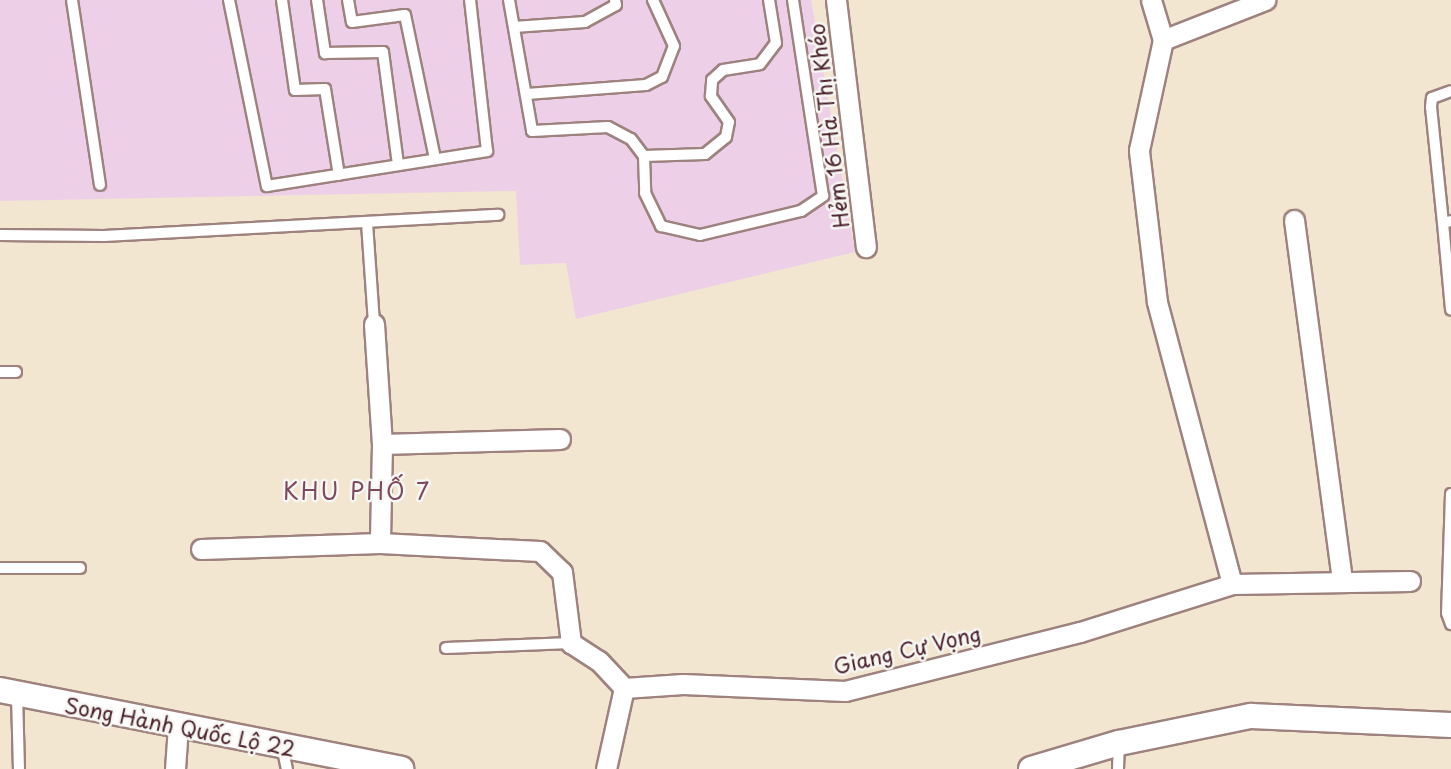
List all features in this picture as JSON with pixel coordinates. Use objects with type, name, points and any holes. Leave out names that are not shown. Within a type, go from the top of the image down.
[{"type":"street","name":"Hẻm 16 Hà Thị Khéo","points":[[836,0],[866,247]]},
{"type":"street","points":[[1151,0],[1163,40],[1139,150],[1157,302],[1232,584]]},
{"type":"street","points":[[1163,40],[1265,0]]},
{"type":"street","points":[[1294,220],[1342,579]]},
{"type":"street","points":[[374,324],[382,444],[380,543]]},
{"type":"street","points":[[382,444],[560,439]]},
{"type":"street","points":[[201,550],[380,543],[540,551],[562,572],[571,643],[599,661],[624,688],[606,769]]},
{"type":"street","name":"Giang Cự Vọng","points":[[624,688],[683,684],[845,691],[1080,632],[1232,584],[1342,579],[1410,580]]},
{"type":"street","name":"Song Hành Quốc Lộ 22","points":[[8,692],[178,726],[284,758],[401,769]]},
{"type":"street","points":[[1031,769],[1119,743],[1251,716],[1451,725]]},
{"type":"street","points":[[175,769],[178,726]]},
{"type":"lane","points":[[72,0],[100,185]]},
{"type":"lane","points":[[229,0],[268,186],[486,151],[470,0]]},
{"type":"lane","points":[[282,0],[295,90],[325,89],[339,175]]},
{"type":"lane","points":[[317,0],[324,53],[383,52],[398,165]]},
{"type":"lane","points":[[348,0],[352,22],[405,15],[435,159]]},
{"type":"lane","points":[[509,0],[532,131],[608,128],[631,139],[644,156],[645,193],[661,226],[700,236],[801,211],[823,196],[793,0]]},
{"type":"lane","points":[[514,27],[585,22],[615,5],[615,0]]},
{"type":"lane","points":[[527,94],[646,85],[662,77],[674,46],[653,0]]},
{"type":"lane","points":[[644,156],[705,154],[726,137],[729,122],[711,96],[712,80],[723,70],[760,64],[776,43],[769,0]]},
{"type":"lane","points":[[1451,91],[1432,98],[1431,107],[1447,222],[1451,310]]},
{"type":"lane","points":[[0,235],[104,236],[498,215]]},
{"type":"lane","points":[[367,223],[374,324]]},
{"type":"lane","points":[[0,372],[16,372]]},
{"type":"lane","points":[[1451,494],[1447,613],[1451,624]]},
{"type":"lane","points":[[0,568],[80,569]]},
{"type":"lane","points":[[446,648],[571,643]]},
{"type":"lane","points":[[8,692],[19,769]]},
{"type":"lane","points":[[1118,769],[1119,743]]},
{"type":"shaded area","points":[[0,0],[811,0],[855,252],[576,319],[566,263],[520,265],[516,191],[0,201]]},
{"type":"district","name":"KHU PHỐ 7","points":[[357,491]]}]
